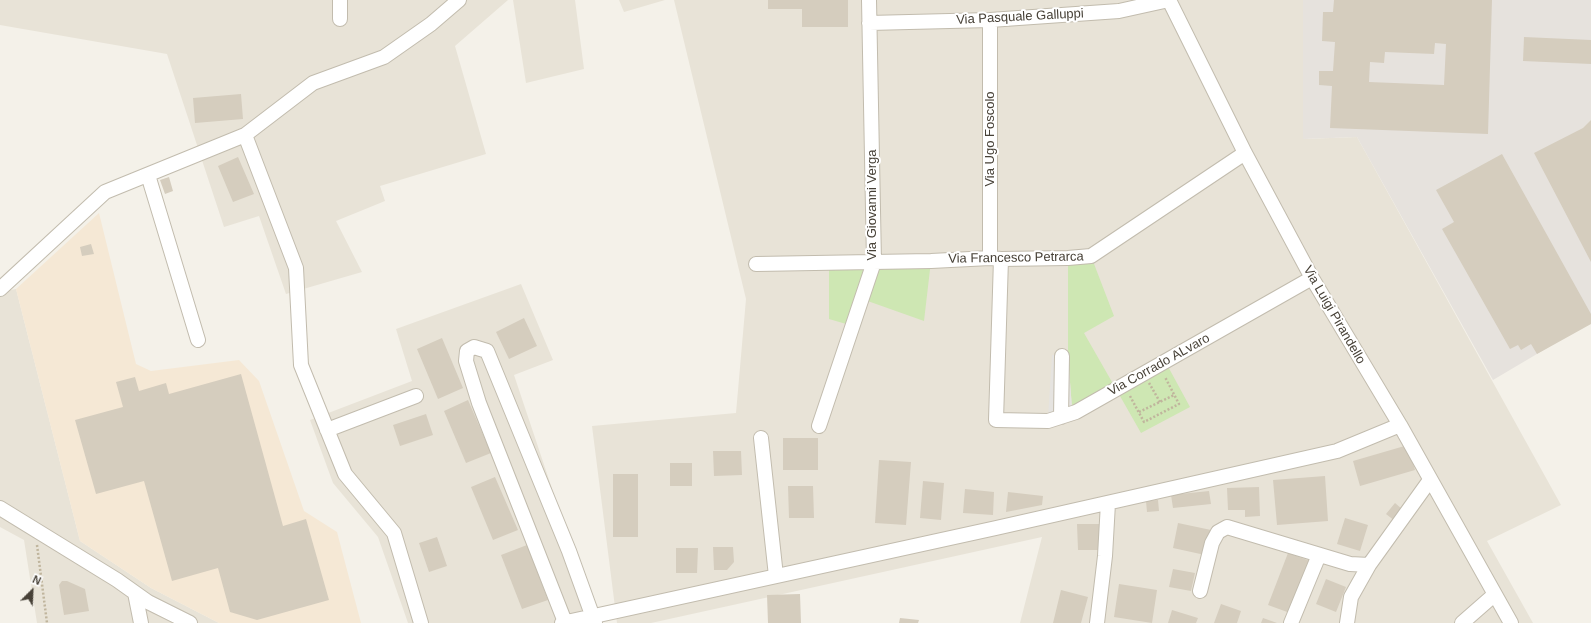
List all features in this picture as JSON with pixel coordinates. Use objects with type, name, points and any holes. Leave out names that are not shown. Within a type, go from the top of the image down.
[{"type":"street","points":[[340,0],[340,19]]},
{"type":"street","points":[[0,289],[105,192],[245,135],[313,83],[384,57],[431,24],[459,0]]},
{"type":"street","name":"Via Giovanni Verga","points":[[819,426],[874,262],[869,0]]},
{"type":"street","name":"Via Pasquale Galluppi","points":[[869,22],[990,20],[1119,10],[1169,0]]},
{"type":"street","name":"Via Luigi Pirandello","points":[[1169,0],[1245,154],[1312,278],[1400,425],[1511,623]]},
{"type":"street","name":"Via Ugo Foscolo","points":[[990,20],[995,258],[996,420]]},
{"type":"street","points":[[245,135],[296,268],[301,365],[345,474],[394,533],[421,623]]},
{"type":"street","name":"Via Francesco Petrarca","points":[[756,264],[1091,256],[1245,154]]},
{"type":"street","points":[[148,175],[198,340]]},
{"type":"street","name":"Via Corrado ALvaro","points":[[996,420],[1048,421],[1076,412],[1312,278]]},
{"type":"street","points":[[594,620],[569,551],[487,351],[474,347],[467,351],[466,361],[479,403],[563,623],[594,620],[776,576],[1337,451],[1400,425]]},
{"type":"street","points":[[1061,417],[1062,356]]},
{"type":"street","points":[[327,430],[416,396]]},
{"type":"street","points":[[761,438],[776,576]]},
{"type":"street","points":[[1347,623],[1351,597],[1369,565],[1430,480]]},
{"type":"street","points":[[1097,623],[1108,503]]},
{"type":"street","points":[[0,508],[35,528],[148,602],[190,623]]},
{"type":"street","points":[[1200,591],[1212,544],[1218,532],[1227,527],[1350,564],[1369,565]]},
{"type":"street","points":[[1291,623],[1319,555]]},
{"type":"street","points":[[135,593],[141,623]]},
{"type":"street","points":[[1462,623],[1494,595]]},
{"type":"path","points":[[1124,385],[1144,422],[1179,404],[1158,365]]},
{"type":"path","points":[[1144,373],[1160,402]]},
{"type":"path","points":[[1139,412],[1174,395]]},
{"type":"path","points":[[35,528],[47,623]]},
{"type":"shaded area","points":[[0,0],[508,0],[455,46],[486,154],[380,186],[385,201],[336,221],[362,272],[286,294],[259,216],[224,227],[167,54],[0,25]]},
{"type":"shaded area","points":[[513,0],[575,0],[584,69],[526,83]]},
{"type":"shaded area","points":[[619,0],[665,0],[624,12]]},
{"type":"shaded area","points":[[674,0],[1303,0],[1303,139],[1357,137],[1561,505],[1487,541],[1533,623],[1020,623],[1042,537],[651,623],[617,623],[592,426],[736,413],[746,299]]},
{"type":"shaded area","points":[[1303,0],[1591,0],[1591,322],[1493,380],[1357,137],[1303,139]]},
{"type":"shaded area","points":[[99,213],[136,364],[151,371],[239,360],[259,381],[304,511],[337,532],[361,623],[219,623],[151,588],[80,541],[16,289]]},
{"type":"shaded area","points":[[521,284],[553,360],[514,375],[597,623],[408,623],[378,537],[333,483],[310,420],[412,381],[396,329]]},
{"type":"shaded area","points":[[16,289],[80,541],[151,588],[219,623],[37,623],[24,540],[0,527],[0,292]]},
{"type":"shaded area","points":[[1052,355],[1068,356],[1072,408],[1048,417]]},
{"type":"green space","points":[[1091,256],[1114,316],[1084,333],[1116,389],[1072,408],[1068,356],[1068,258]]},
{"type":"green space","points":[[931,261],[924,321],[862,299],[853,326],[829,319],[829,263]]},
{"type":"green space","points":[[1165,361],[1190,407],[1141,433],[1116,389]]},
{"type":"building","points":[[768,0],[848,0],[848,27],[802,27],[802,9],[768,9]]},
{"type":"building","points":[[1334,0],[1492,0],[1488,134],[1330,128],[1332,86],[1319,85],[1319,71],[1333,71],[1335,42],[1322,41],[1323,12],[1333,12]],"holes":[[[1435,43],[1446,44],[1444,85],[1369,82],[1370,62],[1384,63],[1385,52],[1434,54]]]},
{"type":"building","points":[[1524,37],[1591,40],[1591,64],[1523,61]]},
{"type":"building","points":[[241,94],[243,119],[195,123],[193,98]]},
{"type":"building","points":[[1591,120],[1591,262],[1534,153],[1583,128]]},
{"type":"building","points":[[1502,154],[1591,314],[1591,324],[1537,354],[1531,344],[1521,350],[1518,345],[1510,349],[1442,229],[1454,222],[1436,190]]},
{"type":"building","points":[[238,157],[254,194],[233,202],[218,166]]},
{"type":"building","points":[[169,177],[173,191],[165,194],[160,180]]},
{"type":"building","points":[[91,244],[94,254],[82,256],[80,247]]},
{"type":"building","points":[[524,318],[537,346],[509,359],[496,332]]},
{"type":"building","points":[[442,338],[463,388],[438,399],[417,349]]},
{"type":"building","points":[[241,374],[283,526],[306,519],[329,600],[257,620],[230,612],[218,568],[172,581],[144,481],[96,494],[75,420],[123,407],[116,382],[135,377],[139,391],[166,383],[169,394]]},
{"type":"building","points":[[468,400],[491,453],[466,463],[444,411]]},
{"type":"building","points":[[426,414],[433,435],[400,446],[393,425]]},
{"type":"building","points":[[783,438],[818,438],[818,470],[783,470]]},
{"type":"building","points":[[1408,445],[1415,470],[1360,486],[1353,461]]},
{"type":"building","points":[[713,451],[741,451],[742,475],[714,476]]},
{"type":"building","points":[[879,460],[911,462],[906,525],[875,523]]},
{"type":"building","points":[[670,463],[692,463],[692,486],[670,486]]},
{"type":"building","points":[[613,474],[638,474],[638,537],[613,537]]},
{"type":"building","points":[[1325,476],[1328,521],[1277,525],[1273,480]]},
{"type":"building","points":[[495,477],[518,530],[493,540],[471,487]]},
{"type":"building","points":[[923,481],[944,483],[941,520],[920,518]]},
{"type":"building","points":[[788,486],[813,486],[814,518],[789,518]]},
{"type":"building","points":[[1259,487],[1260,516],[1245,517],[1245,510],[1228,510],[1227,488]]},
{"type":"building","points":[[965,489],[994,492],[993,515],[963,513]]},
{"type":"building","points":[[1209,491],[1211,504],[1173,508],[1171,495]]},
{"type":"building","points":[[1008,492],[1043,496],[1042,505],[1006,512]]},
{"type":"building","points":[[1158,500],[1159,511],[1147,512],[1146,501]]},
{"type":"building","points":[[1395,503],[1403,510],[1395,521],[1386,514]]},
{"type":"building","points":[[1345,518],[1368,525],[1360,551],[1337,544]]},
{"type":"building","points":[[1178,523],[1211,530],[1205,555],[1173,548]]},
{"type":"building","points":[[1077,524],[1101,524],[1102,550],[1078,550]]},
{"type":"building","points":[[437,537],[447,566],[429,572],[419,543]]},
{"type":"building","points":[[527,545],[548,600],[522,609],[501,555]]},
{"type":"building","points":[[713,547],[733,547],[734,562],[727,570],[714,570]]},
{"type":"building","points":[[676,548],[698,548],[697,573],[676,573]]},
{"type":"building","points":[[1288,553],[1310,561],[1290,613],[1268,605]]},
{"type":"building","points":[[1173,569],[1195,573],[1191,591],[1169,587]]},
{"type":"building","points":[[1326,579],[1346,587],[1336,612],[1316,604]]},
{"type":"building","points":[[62,581],[67,581],[85,589],[89,611],[64,615],[59,585]]},
{"type":"building","points":[[1119,584],[1157,590],[1152,623],[1114,617]]},
{"type":"building","points":[[1061,590],[1088,597],[1081,623],[1053,623]]},
{"type":"building","points":[[800,594],[801,623],[768,623],[767,595]]},
{"type":"building","points":[[1221,604],[1241,611],[1237,623],[1214,623]]},
{"type":"building","points":[[1172,610],[1198,618],[1196,623],[1168,623]]},
{"type":"building","points":[[900,618],[919,620],[918,623],[899,623]]},
{"type":"building","points":[[1263,618],[1277,623],[1261,623]]}]
